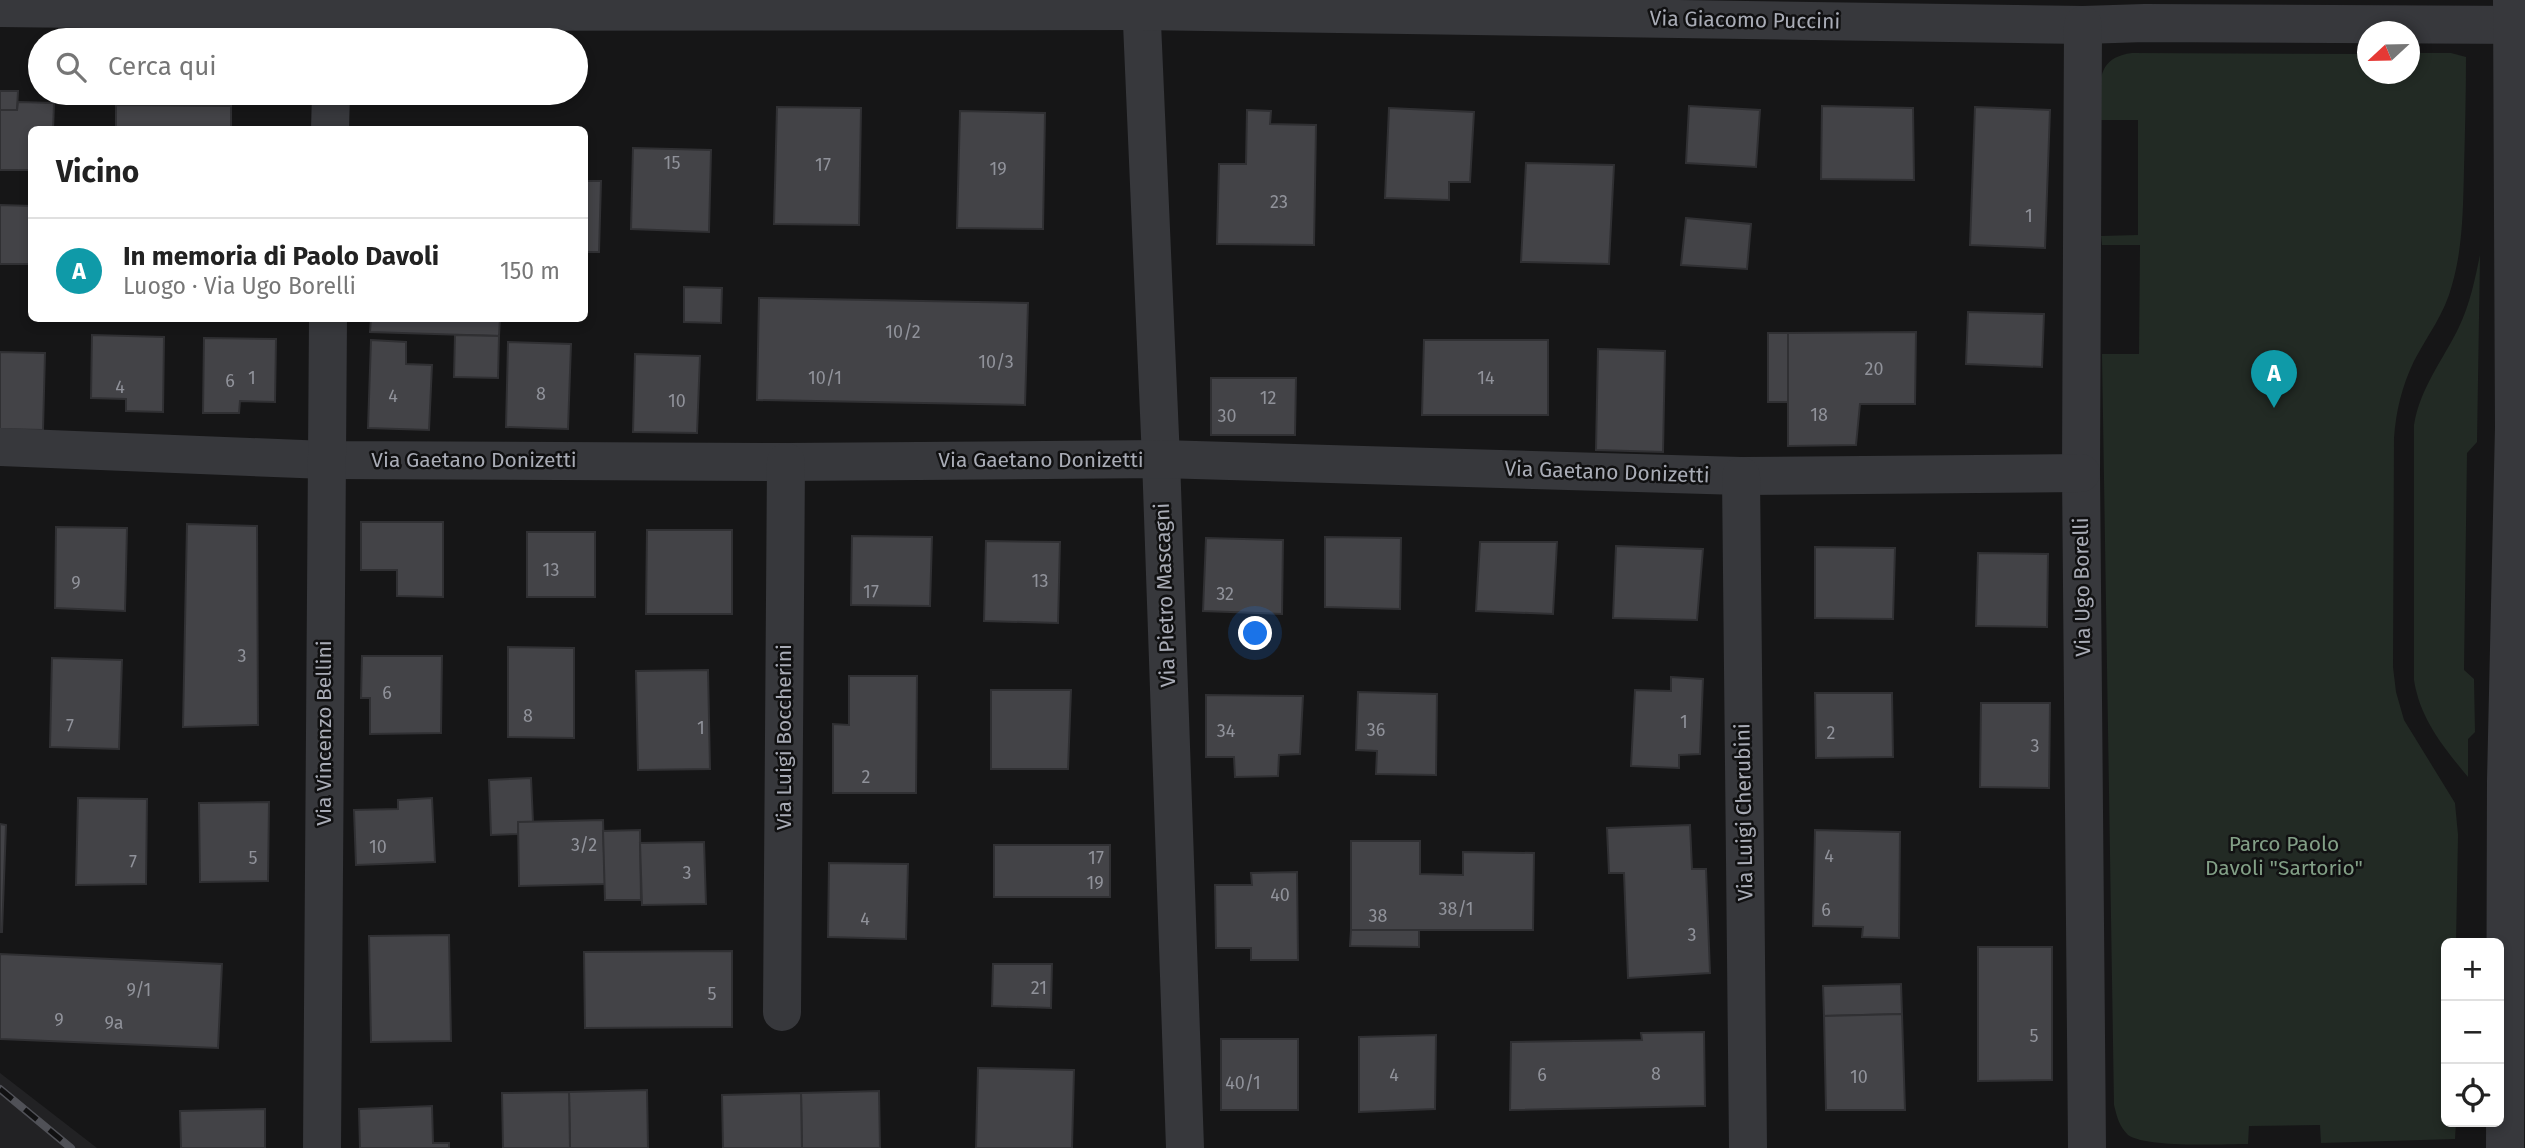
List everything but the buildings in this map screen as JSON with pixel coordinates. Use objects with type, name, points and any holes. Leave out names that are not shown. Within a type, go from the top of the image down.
[{"type":"street","name":"Via Giacomo Puccini","points":[[0,8],[331,26],[1141,5],[2083,25],[2145,12],[2516,17]]},
{"type":"street","name":"Via Pietro Mascagni","points":[[1141,5],[1161,459],[1185,1148]]},
{"type":"street","points":[[2505,1148],[2516,780],[2519,428],[2516,17]]},
{"type":"street","name":"Via Ugo Borelli","points":[[2083,25],[2081,473],[2087,1148]]},
{"type":"street","points":[[330,126],[331,105]]},
{"type":"street","name":"Via Vincenzo Bellini","points":[[322,1148],[328,322]]},
{"type":"street","name":"Via Gaetano Donizetti","points":[[0,447],[326,460],[786,462],[1161,459],[1741,476],[2081,473]]},
{"type":"street","name":"Via Luigi Boccherini","points":[[782,1012],[786,462]]},
{"type":"street","name":"Via Luigi Cherubini","points":[[1741,476],[1748,1148]]},
{"type":"shaded area","points":[[0,1073],[97,1148],[0,1148]]},
{"type":"green space","name":"Parco Paolo Davoli \"Sartorio\"","points":[[2132,53],[2357,54],[2357,84],[2420,84],[2420,53],[2451,53],[2466,57],[2462,227],[2458,256],[2445,305],[2406,380],[2398,408],[2394,438],[2393,667],[2396,692],[2404,720],[2455,803],[2458,835],[2456,938],[2441,938],[2441,1127],[2456,1127],[2455,1139],[2321,1143],[2320,1125],[2249,1126],[2248,1144],[2167,1144],[2128,1135],[2120,1125],[2116,1113],[2102,354],[2139,354],[2140,245],[2102,245],[2101,236],[2138,235],[2138,120],[2100,120],[2101,77],[2110,61]]},
{"type":"green space","points":[[2480,255],[2477,442],[2467,453],[2464,670],[2474,679],[2475,732],[2468,739],[2468,777],[2427,720],[2414,680],[2414,425],[2421,399],[2463,318]]},
{"type":"railway","points":[[0,1089],[71,1148]]},
{"type":"place","name":"In memoria di Paolo Davoli","points":[[2274,408]]}]
